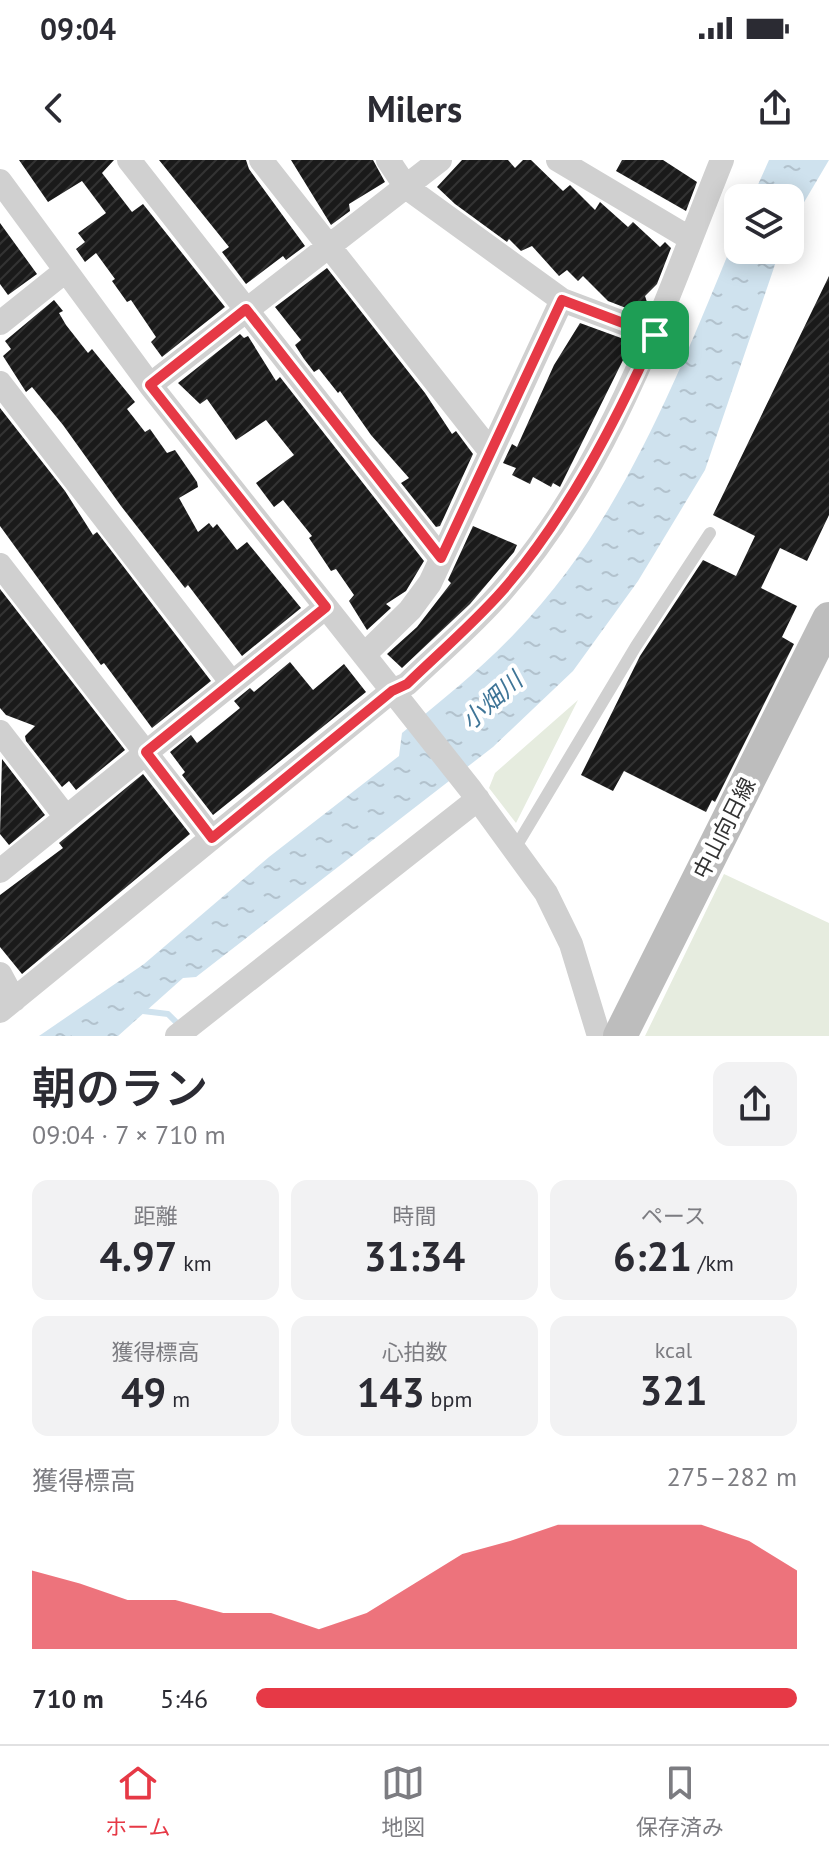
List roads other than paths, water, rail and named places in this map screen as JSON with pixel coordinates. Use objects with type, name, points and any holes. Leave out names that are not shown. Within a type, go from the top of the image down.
[{"type":"main road","name":"中山向日線","points":[[620,1036],[829,619]]},
{"type":"street","points":[[129,160],[441,558]]},
{"type":"street","points":[[261,160],[491,452]]},
{"type":"street","points":[[388,160],[406,187],[562,300],[655,335]]},
{"type":"street","points":[[150,385],[327,244],[440,160]]},
{"type":"street","points":[[558,160],[691,239]]},
{"type":"street","points":[[0,974],[7,1006],[212,838],[397,697],[503,591],[589,464],[655,335],[722,160]]},
{"type":"street","points":[[0,181],[150,385],[475,794],[546,893],[571,944],[599,1036]]},
{"type":"street","points":[[0,323],[64,272]]},
{"type":"street","points":[[364,655],[423,594],[562,300]]},
{"type":"street","points":[[0,383],[232,683]]},
{"type":"street","points":[[0,565],[212,838]]},
{"type":"street","points":[[0,871],[326,607]]},
{"type":"street","points":[[0,732],[66,817]]},
{"type":"street","points":[[183,1031],[475,794]]},
{"type":"lane","points":[[514,850],[636,646],[710,533]]},
{"type":"water","points":[[769,160],[829,160],[804,202],[804,184],[758,184]]},
{"type":"water","name":"小畑川","points":[[724,264],[775,264],[705,470],[638,581],[573,671],[493,747],[196,977],[183,978],[118,1036],[39,1036],[144,964],[269,857],[399,756],[402,733],[516,632],[554,589],[618,493],[694,336]]},
{"type":"waterway","points":[[143,1011],[168,1014],[179,1025]]}]
